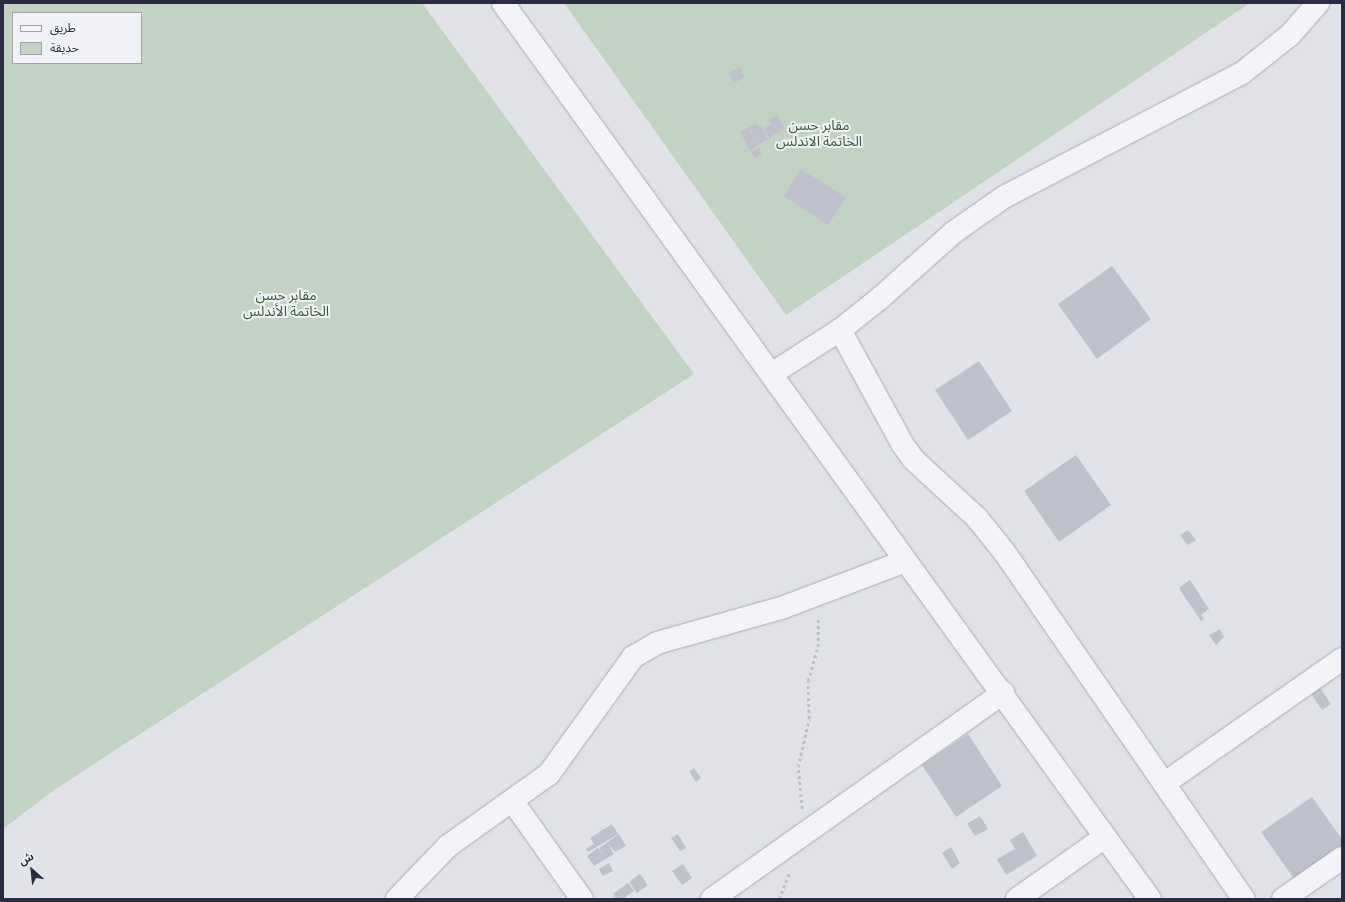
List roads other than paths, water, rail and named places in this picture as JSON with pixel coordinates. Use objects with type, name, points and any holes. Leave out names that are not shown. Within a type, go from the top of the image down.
[{"type":"street","points":[[504,3],[773,373],[906,561],[1003,693],[1150,899]]},
{"type":"street","points":[[773,373],[840,330],[879,299],[954,232],[998,202],[1057,168],[1242,73],[1290,35],[1318,3]]},
{"type":"street","points":[[840,330],[903,445],[913,459],[977,518],[1005,553],[1244,899]]},
{"type":"street","points":[[397,899],[448,846],[513,802],[549,774],[633,657],[657,643],[740,621],[906,561]]},
{"type":"street","points":[[1165,783],[1342,659]]},
{"type":"street","points":[[712,899],[1003,693]]},
{"type":"street","points":[[513,802],[582,899]]},
{"type":"street","points":[[1017,899],[1105,837]]},
{"type":"street","points":[[1283,899],[1342,858]]},
{"type":"park label","name":"مقابر حسن الخاتمة الاندلس","points":[[819,134]]},
{"type":"park label","name":"مقابر حسن الخاتمة الأندلس","points":[[286,304]]}]
